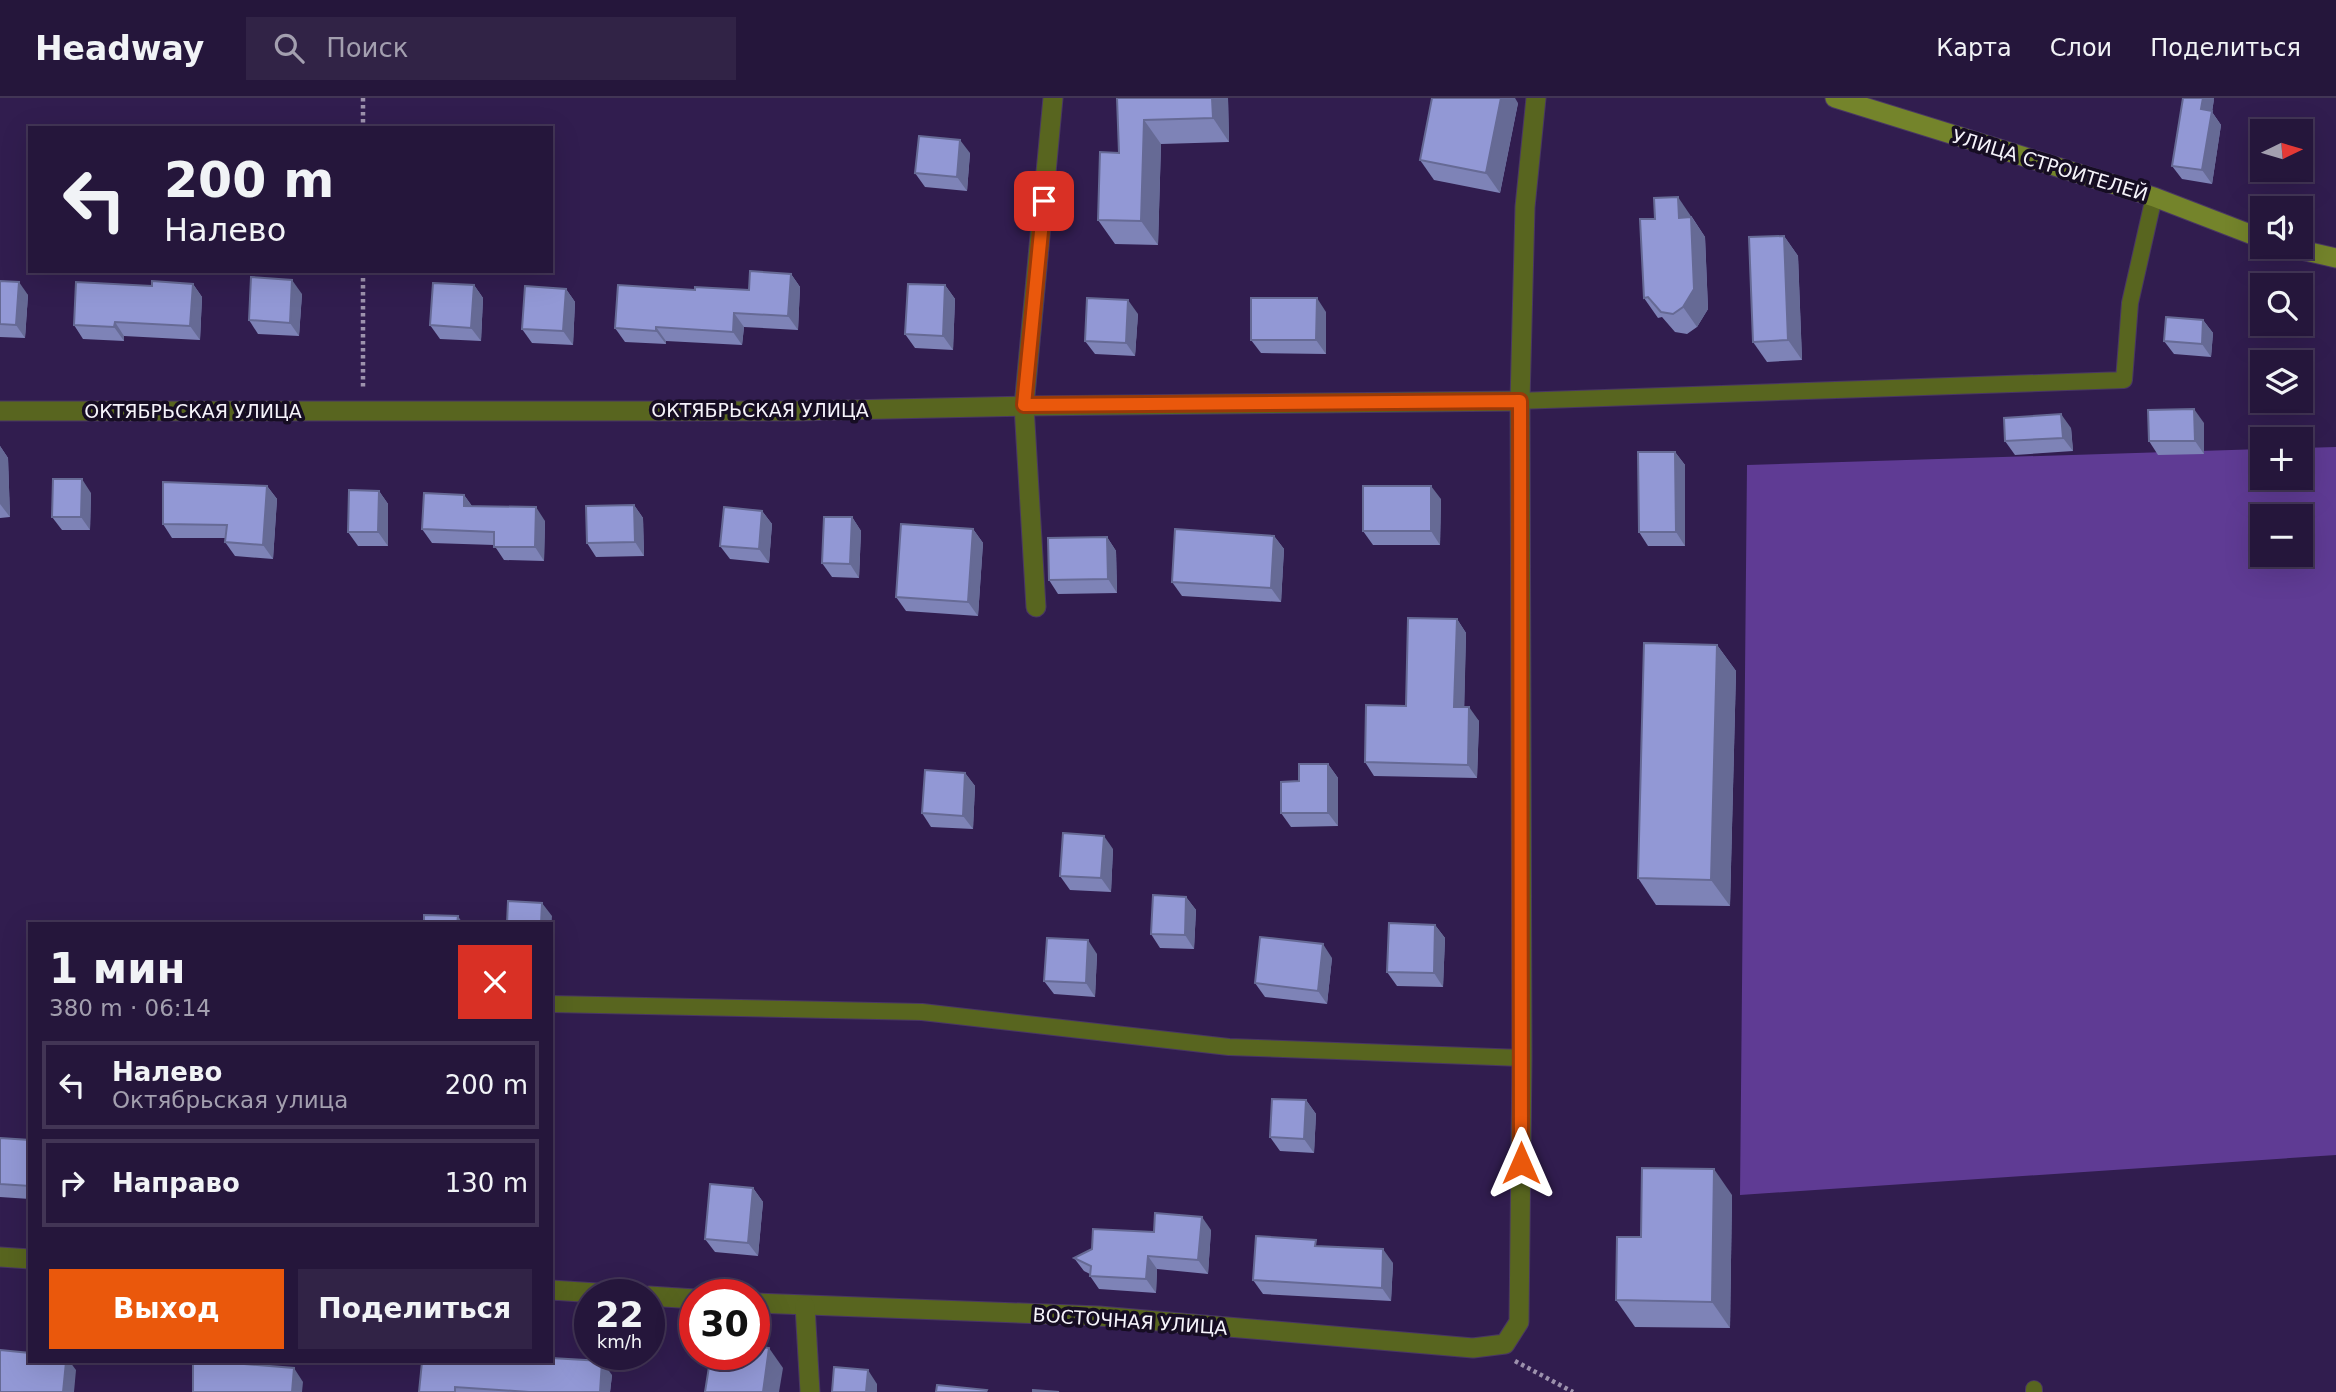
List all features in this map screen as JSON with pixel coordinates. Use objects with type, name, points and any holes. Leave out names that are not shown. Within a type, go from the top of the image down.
[{"type":"main road","name":"УЛИЦА СТРОИТЕЛЕЙ","points":[[1835,98],[2154,197],[2250,234]]},
{"type":"main road","points":[[2313,253],[2336,258]]},
{"type":"street","points":[[1036,607],[1024,405],[1054,98]]},
{"type":"street","points":[[1496,1345],[1519,1322],[1522,1058],[1520,401],[1525,207],[1536,98]]},
{"type":"street","name":"ОКТЯБРЬСКАЯ УЛИЦА","points":[[0,411],[797,411],[1024,405],[1520,401]]},
{"type":"street","points":[[0,1257],[28,1259]]},
{"type":"street","points":[[553,1290],[574,1292]]},
{"type":"street","name":"ВОСТОЧНАЯ УЛИЦА","points":[[770,1304],[1099,1316],[1473,1349],[1496,1345]]},
{"type":"street","points":[[805,1306],[810,1392]]},
{"type":"lane","points":[[1520,401],[2124,380],[2130,303],[2154,197]]},
{"type":"lane","points":[[553,1004],[922,1012],[1229,1047],[1522,1058]]},
{"type":"path","points":[[363,98],[363,126]]},
{"type":"path","points":[[363,273],[363,411]]},
{"type":"path","points":[[1496,1345],[1573,1392]]},
{"type":"shaded area","points":[[2336,447],[2336,1155],[1740,1195],[1747,465],[2250,449],[2250,490],[2313,490],[2313,448]]},
{"type":"building","points":[[1117,98],[1212,98],[1213,118],[1144,120],[1141,221],[1098,220],[1100,152],[1119,153]]},
{"type":"building","points":[[1432,98],[1501,98],[1486,173],[1420,160]]},
{"type":"building","points":[[2183,98],[2203,98],[2201,109],[2212,111],[2202,170],[2172,166]]},
{"type":"building","points":[[919,136],[960,140],[957,177],[915,173]]},
{"type":"building","points":[[1678,197],[1679,218],[1691,217],[1694,289],[1683,307],[1673,314],[1661,312],[1648,297],[1644,298],[1640,219],[1655,219],[1654,198]]},
{"type":"building","points":[[1784,236],[1788,340],[1753,342],[1749,237]]},
{"type":"building","points":[[750,271],[791,274],[788,316],[734,313],[733,332],[656,327],[656,331],[615,328],[618,285],[749,290]]},
{"type":"building","points":[[251,277],[292,280],[290,323],[249,320]]},
{"type":"building","points":[[0,281],[19,282],[16,325],[0,324]]},
{"type":"building","points":[[152,281],[193,284],[190,326],[115,322],[114,327],[74,325],[76,282],[152,286]]},
{"type":"building","points":[[433,283],[474,285],[471,328],[430,325]]},
{"type":"building","points":[[908,284],[945,285],[943,336],[905,334]]},
{"type":"building","points":[[525,286],[566,289],[563,331],[522,329]]},
{"type":"building","points":[[1087,298],[1128,300],[1126,343],[1085,341]]},
{"type":"building","points":[[1251,298],[1317,298],[1316,340],[1251,340]]},
{"type":"building","points":[[2166,317],[2203,320],[2202,344],[2164,341]]},
{"type":"building","points":[[2194,409],[2195,441],[2149,441],[2148,410]]},
{"type":"building","points":[[2061,414],[2063,438],[2005,441],[2004,418]]},
{"type":"building","points":[[1638,452],[1675,452],[1676,532],[1639,532]]},
{"type":"building","points":[[53,479],[82,479],[81,517],[52,517]]},
{"type":"building","points":[[163,482],[267,486],[263,545],[225,542],[227,525],[163,524]]},
{"type":"building","points":[[1363,486],[1431,486],[1431,531],[1363,531]]},
{"type":"building","points":[[349,490],[379,491],[378,532],[348,532]]},
{"type":"building","points":[[424,493],[464,495],[464,506],[536,507],[535,547],[494,547],[494,532],[422,529]]},
{"type":"building","points":[[634,505],[635,542],[587,543],[586,506]]},
{"type":"building","points":[[724,507],[762,511],[759,549],[720,546]]},
{"type":"building","points":[[824,517],[852,517],[850,564],[822,563]]},
{"type":"building","points":[[901,524],[973,529],[968,602],[896,597]]},
{"type":"building","points":[[1175,529],[1274,536],[1271,588],[1172,582]]},
{"type":"building","points":[[1107,537],[1108,579],[1049,580],[1048,538]]},
{"type":"building","points":[[1408,618],[1457,619],[1454,707],[1469,707],[1468,765],[1365,762],[1366,705],[1406,706]]},
{"type":"building","points":[[1644,643],[1717,645],[1711,880],[1638,878]]},
{"type":"building","points":[[1299,764],[1328,764],[1328,813],[1281,813],[1281,782],[1299,781]]},
{"type":"building","points":[[925,770],[965,773],[963,816],[922,813]]},
{"type":"building","points":[[1063,833],[1104,836],[1101,878],[1060,876]]},
{"type":"building","points":[[1153,895],[1186,897],[1185,935],[1151,934]]},
{"type":"building","points":[[508,901],[542,903],[541,922],[507,922]]},
{"type":"building","points":[[424,915],[458,916],[457,922],[424,922]]},
{"type":"building","points":[[1389,923],[1435,925],[1434,973],[1387,972]]},
{"type":"building","points":[[1260,937],[1323,944],[1318,991],[1255,983]]},
{"type":"building","points":[[1047,938],[1088,940],[1086,983],[1044,981]]},
{"type":"building","points":[[1272,1099],[1306,1100],[1304,1139],[1270,1137]]},
{"type":"building","points":[[0,1138],[28,1140],[28,1186],[0,1184]]},
{"type":"building","points":[[1642,1168],[1714,1169],[1712,1302],[1616,1300],[1617,1237],[1641,1237]]},
{"type":"building","points":[[710,1184],[753,1188],[748,1243],[705,1239]]},
{"type":"building","points":[[1155,1213],[1202,1217],[1198,1260],[1148,1256],[1146,1279],[1090,1276],[1091,1266],[1074,1258],[1092,1249],[1093,1229],[1154,1232]]},
{"type":"building","points":[[1256,1236],[1316,1240],[1315,1246],[1383,1249],[1382,1288],[1253,1280]]},
{"type":"building","points":[[0,1350],[28,1353],[28,1363],[66,1363],[63,1392],[0,1392]]},
{"type":"building","points":[[553,1358],[574,1359],[574,1370],[601,1370],[600,1392],[529,1392],[455,1387],[455,1392],[419,1392],[422,1363],[553,1363]]},
{"type":"building","points":[[193,1363],[294,1368],[292,1392],[193,1392]]},
{"type":"building","points":[[834,1367],[868,1370],[866,1392],[832,1392]]},
{"type":"building","points":[[708,1370],[766,1370],[763,1392],[705,1392]]},
{"type":"building","points":[[937,1385],[987,1390],[936,1392]]},
{"type":"route","points":[[1044,201],[1024,405],[1520,401],[1521,1163]]}]
